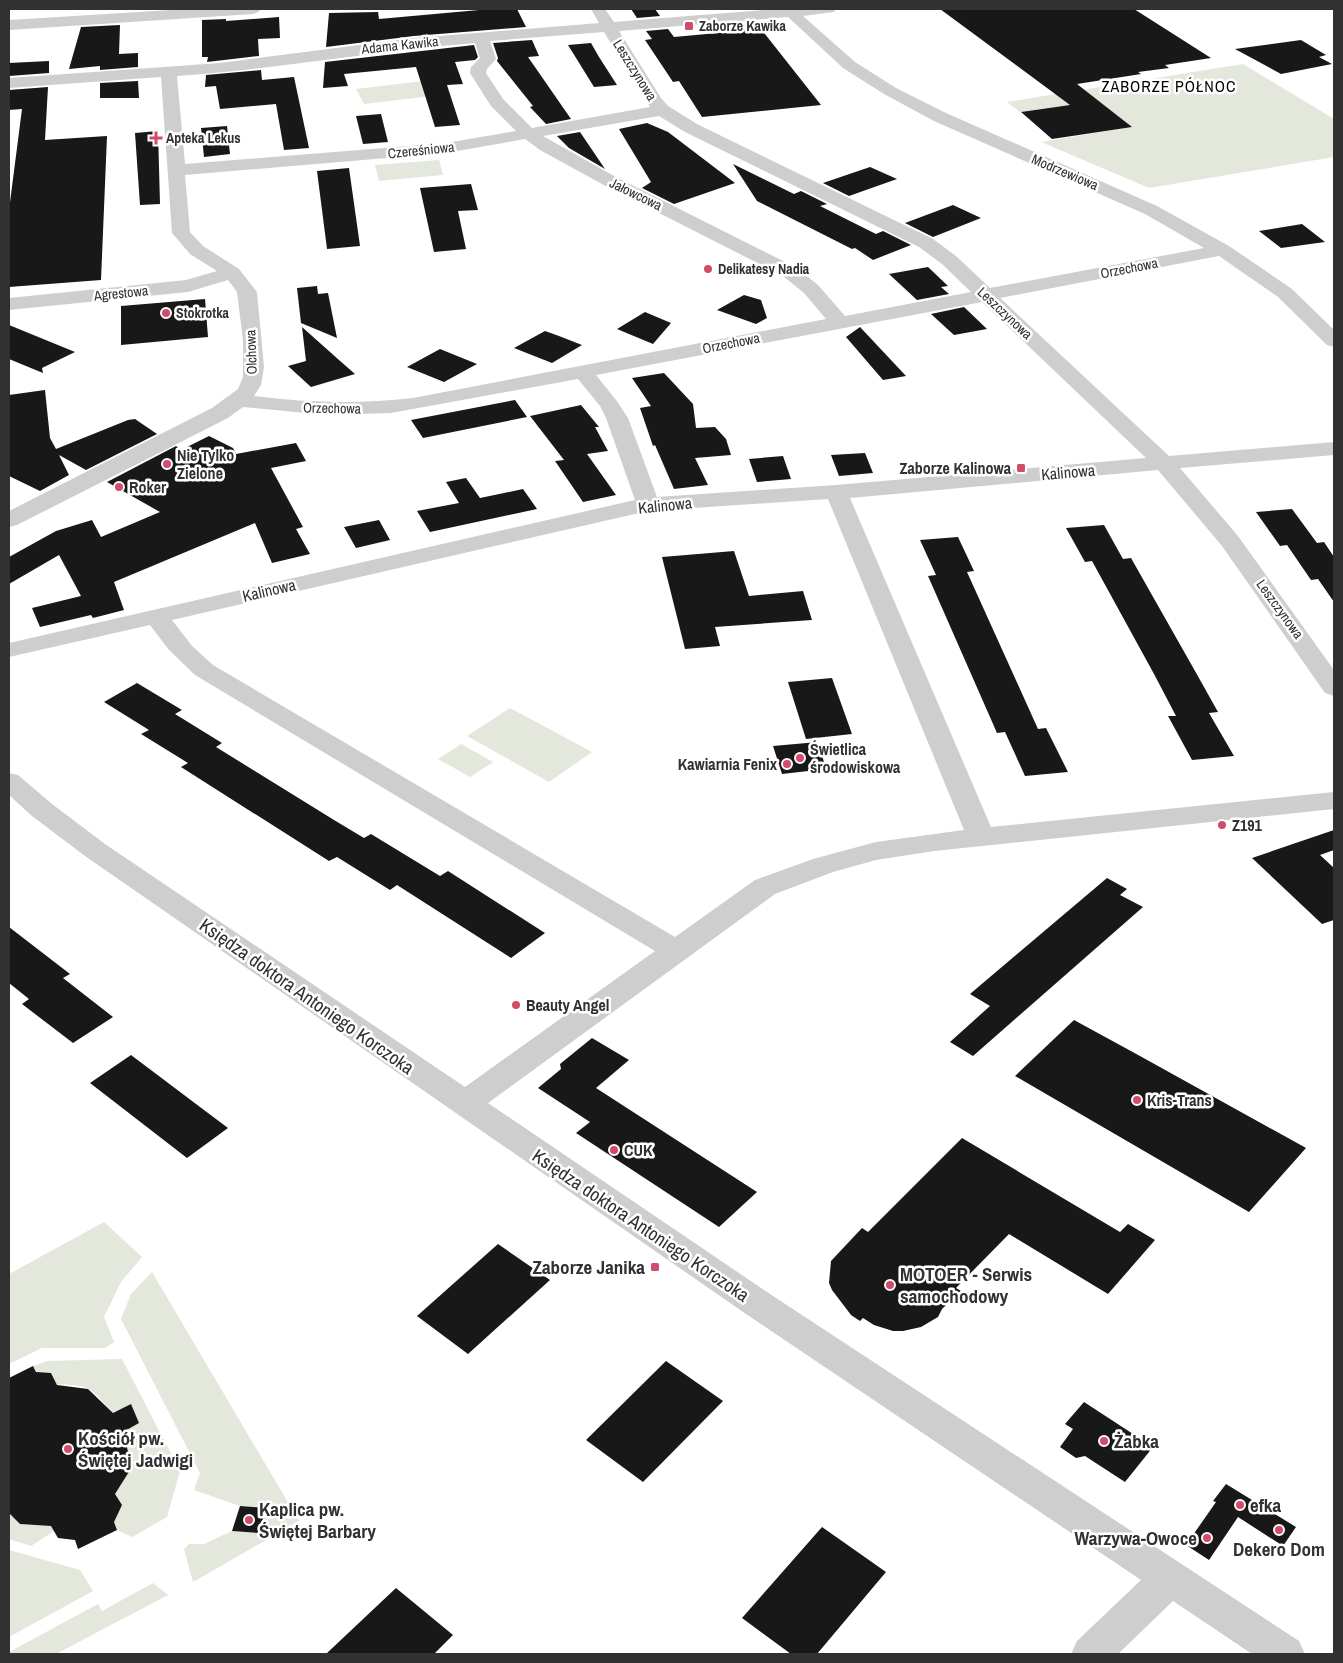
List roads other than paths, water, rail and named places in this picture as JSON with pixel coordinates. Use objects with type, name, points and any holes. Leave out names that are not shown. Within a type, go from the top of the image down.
[{"type":"street","points":[[9,24],[253,9]]},
{"type":"street","name":"Leszczynowa","points":[[598,9],[647,92],[662,110],[691,128],[926,243],[949,260],[1165,464],[1230,541],[1334,688]]},
{"type":"street","name":"Adama Kawika","points":[[9,83],[169,72],[481,37],[790,10],[828,9]]},
{"type":"street","name":"Modrzewiowa","points":[[790,10],[801,23],[849,65],[912,103],[940,118],[1152,210],[1222,250],[1285,293],[1334,341]]},
{"type":"street","name":"Jałowcowa","points":[[481,37],[488,59],[479,67],[478,73],[497,102],[528,133],[546,146],[591,172],[790,272],[811,289],[840,323]]},
{"type":"street","name":"Olchowa","points":[[9,520],[191,429],[238,400],[251,385],[253,366],[247,292],[243,283],[232,273],[202,255],[181,233],[169,72]]},
{"type":"street","name":"Czereśniowa","points":[[177,170],[446,148],[662,110]]},
{"type":"street","name":"Orzechowa","points":[[238,400],[289,407],[336,409],[385,408],[1222,250]]},
{"type":"street","name":"Agrestowa","points":[[9,304],[188,286],[232,273]]},
{"type":"street","points":[[582,372],[609,404],[617,418],[648,504]]},
{"type":"street","name":"Kalinowa","points":[[9,650],[648,504],[836,492],[1334,448]]},
{"type":"street","points":[[836,492],[981,837]]},
{"type":"street","points":[[156,615],[170,638],[189,658],[204,670],[675,950]]},
{"type":"street","name":"Księdza doktora Antoniego Korczoka","points":[[9,781],[42,810],[95,850],[464,1104],[758,1304],[1169,1579],[1285,1654]]},
{"type":"street","points":[[464,1104],[764,887],[816,868],[876,851],[934,842],[1334,801]]},
{"type":"street","points":[[1091,1654],[1169,1579]]},
{"type":"place","name":"Zaborze Kawika","points":[[689,26]]},
{"type":"place","name":"Apteka Lekus","points":[[156,138]]},
{"type":"place","name":"Delikatesy Nadia","points":[[708,269]]},
{"type":"place","name":"Stokrotka","points":[[166,313]]},
{"type":"place","name":"Nie Tylko Zielone","points":[[167,464]]},
{"type":"place","name":"Zaborze Kalinowa","points":[[1021,468]]},
{"type":"place","name":"Roker","points":[[119,487]]},
{"type":"place","name":"Świetlica środowiskowa","points":[[800,758]]},
{"type":"place","name":"Kawiarnia Fenix","points":[[787,764]]},
{"type":"place","name":"Z191","points":[[1222,825]]},
{"type":"place","name":"Beauty Angel","points":[[516,1005]]},
{"type":"place","name":"Kris-Trans","points":[[1137,1100]]},
{"type":"place","name":"CUK","points":[[614,1150]]},
{"type":"place","name":"Zaborze Janika","points":[[655,1267]]},
{"type":"place","name":"MOTOER - Serwis samochodowy","points":[[890,1285]]},
{"type":"place","name":"Żabka","points":[[1104,1441]]},
{"type":"place","name":"Kościół pw. Świętej Jadwigi","points":[[68,1449]]},
{"type":"place","name":"efka","points":[[1240,1505]]},
{"type":"place","name":"Kaplica pw. Świętej Barbary","points":[[249,1520]]},
{"type":"place","name":"Dekero Dom","points":[[1279,1530]]},
{"type":"place","name":"Warzywa-Owoce","points":[[1207,1538]]},
{"type":"district","name":"ZABORZE PÓŁNOC","points":[[1169,86]]}]
